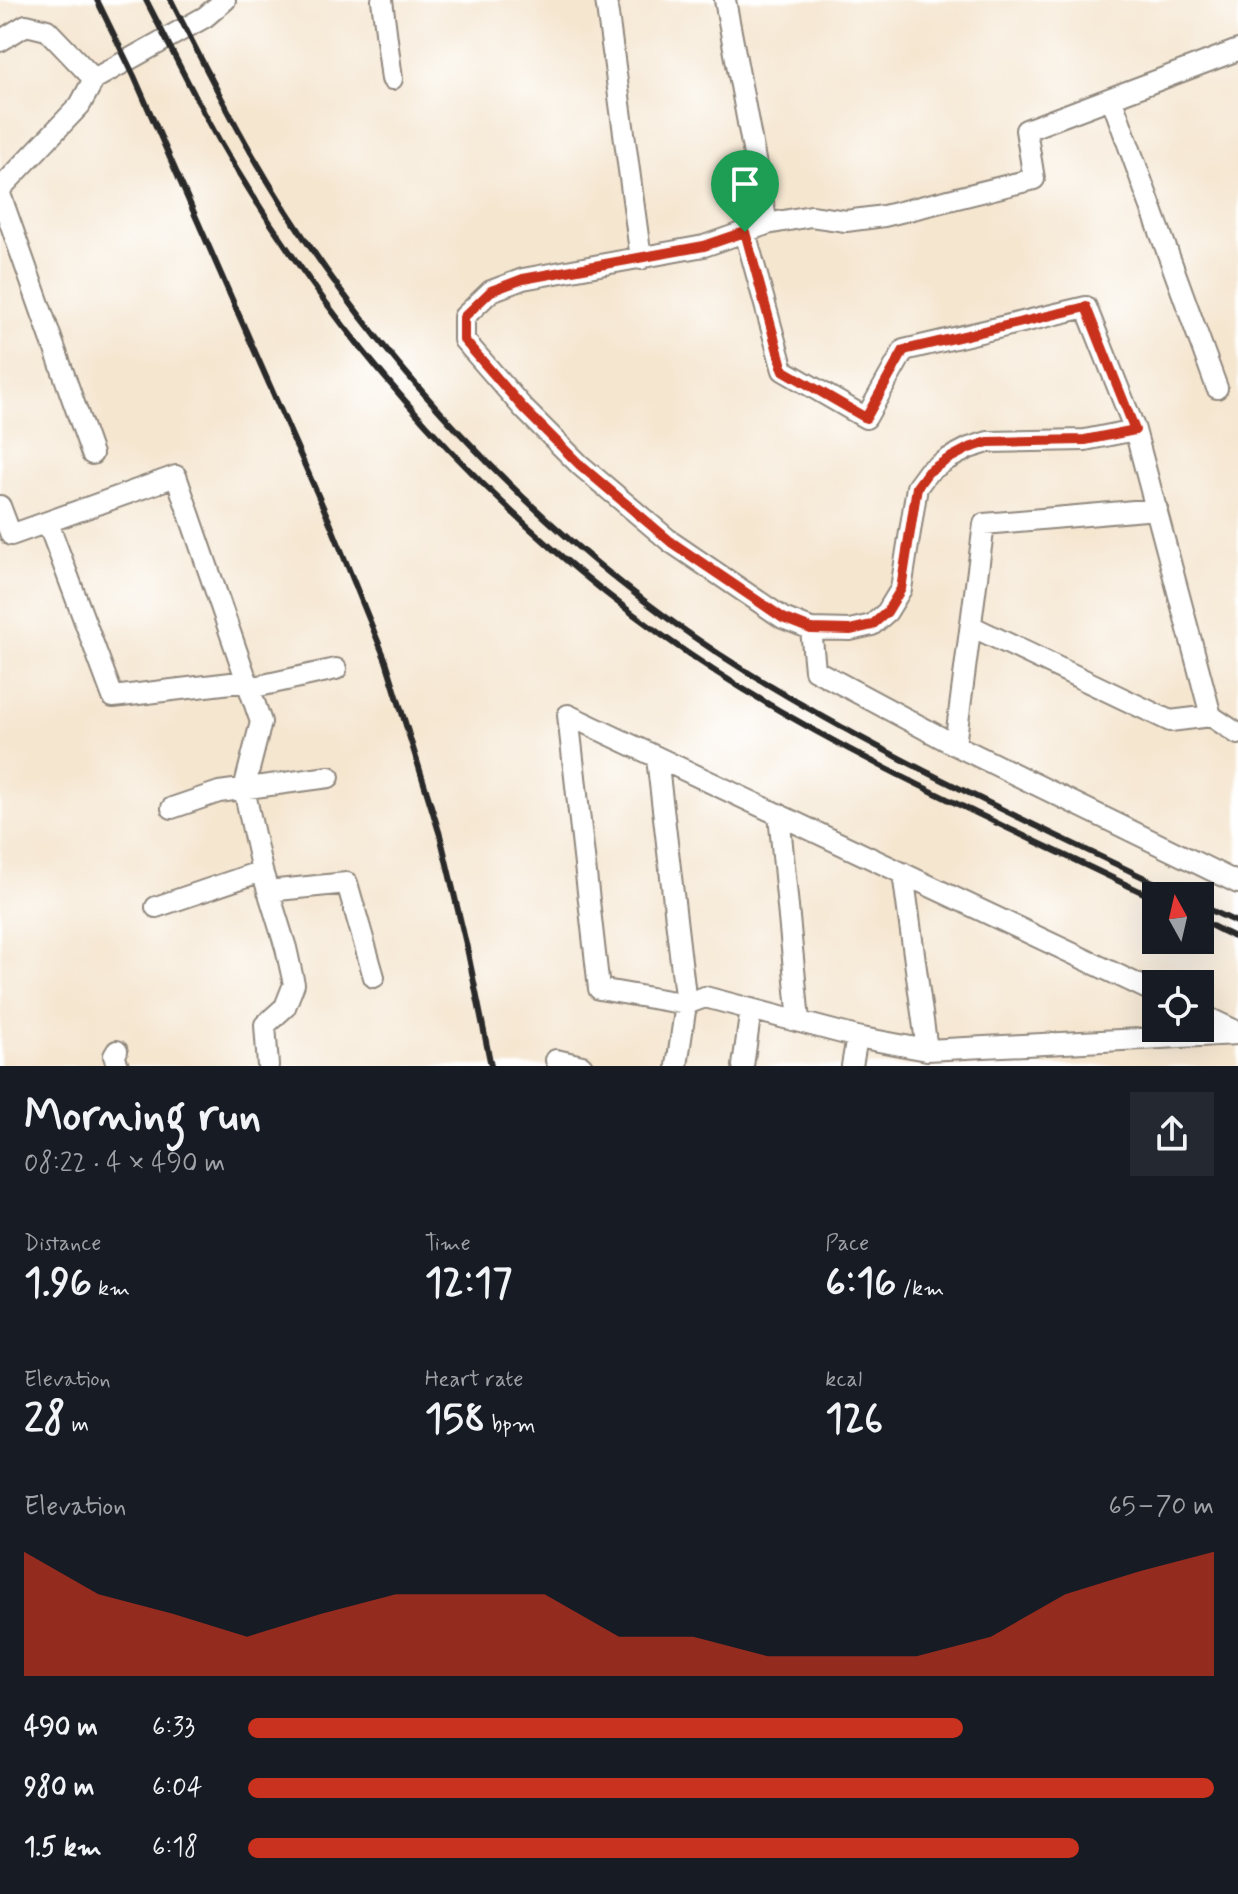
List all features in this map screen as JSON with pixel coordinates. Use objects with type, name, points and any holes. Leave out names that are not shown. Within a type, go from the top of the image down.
[{"type":"street","points":[[92,454],[0,191],[80,105],[94,79],[202,8],[225,0]]},
{"type":"street","points":[[382,0],[392,79]]},
{"type":"street","points":[[606,0],[641,259]]},
{"type":"street","points":[[725,0],[767,224]]},
{"type":"street","points":[[0,41],[26,25],[47,30],[94,79]]},
{"type":"street","points":[[1135,430],[1085,440],[988,442],[948,459],[928,472],[917,487],[901,589],[887,612],[872,625],[850,630],[811,629],[783,618],[671,542],[580,465],[524,409],[464,340],[464,317],[491,291],[523,279],[704,246],[767,224],[811,216],[846,221],[884,216],[1034,179],[1026,130],[1238,50]]},
{"type":"street","points":[[1112,100],[1217,388]]},
{"type":"street","points":[[745,232],[783,370],[866,418],[904,350],[1086,307],[1135,430],[1211,716]]},
{"type":"street","points":[[0,506],[11,535],[176,476],[261,722],[244,789],[262,871],[294,984],[285,1007],[265,1025],[268,1066]]},
{"type":"street","points":[[955,745],[984,524],[1157,509]]},
{"type":"street","points":[[48,523],[113,697],[249,684],[336,669]]},
{"type":"street","points":[[971,626],[1170,721],[1211,716],[1238,734]]},
{"type":"street","points":[[811,629],[815,670],[955,745],[1238,883]]},
{"type":"street","points":[[1142,986],[568,715],[599,989],[686,1004],[705,997],[857,1037],[927,1050],[1238,1033]]},
{"type":"street","points":[[657,758],[686,1004],[677,1066]]},
{"type":"street","points":[[172,808],[219,792],[329,777]]},
{"type":"street","points":[[779,814],[799,1021]]},
{"type":"street","points":[[156,907],[262,871]]},
{"type":"street","points":[[903,873],[927,1050]]},
{"type":"street","points":[[268,891],[347,883],[374,977]]},
{"type":"street","points":[[743,1066],[751,1009]]},
{"type":"street","points":[[1214,1021],[1238,1033]]},
{"type":"street","points":[[852,1066],[857,1037]]},
{"type":"street","points":[[556,1060],[582,1066]]},
{"type":"railway","points":[[97,0],[134,76],[331,525],[386,661],[440,835],[491,1066]]},
{"type":"railway","points":[[146,0],[214,130],[285,245],[336,316],[391,384],[449,449],[511,510],[576,568],[644,622],[716,672],[877,764],[1142,892]]},
{"type":"railway","points":[[171,0],[252,154],[296,226],[346,297],[399,365],[457,431],[583,551],[650,605],[774,689],[947,782],[1153,882]]},
{"type":"railway","points":[[1214,912],[1238,923]]},
{"type":"railway","points":[[1214,927],[1238,939]]},
{"type":"route","points":[[745,232],[783,370],[866,418],[904,350],[1086,307],[1135,430],[1085,440],[988,442],[948,459],[928,472],[917,487],[901,589],[887,612],[872,625],[850,630],[811,629],[783,618],[671,542],[580,465],[524,409],[464,340],[464,317],[491,291],[523,279],[704,246],[745,232]]}]
